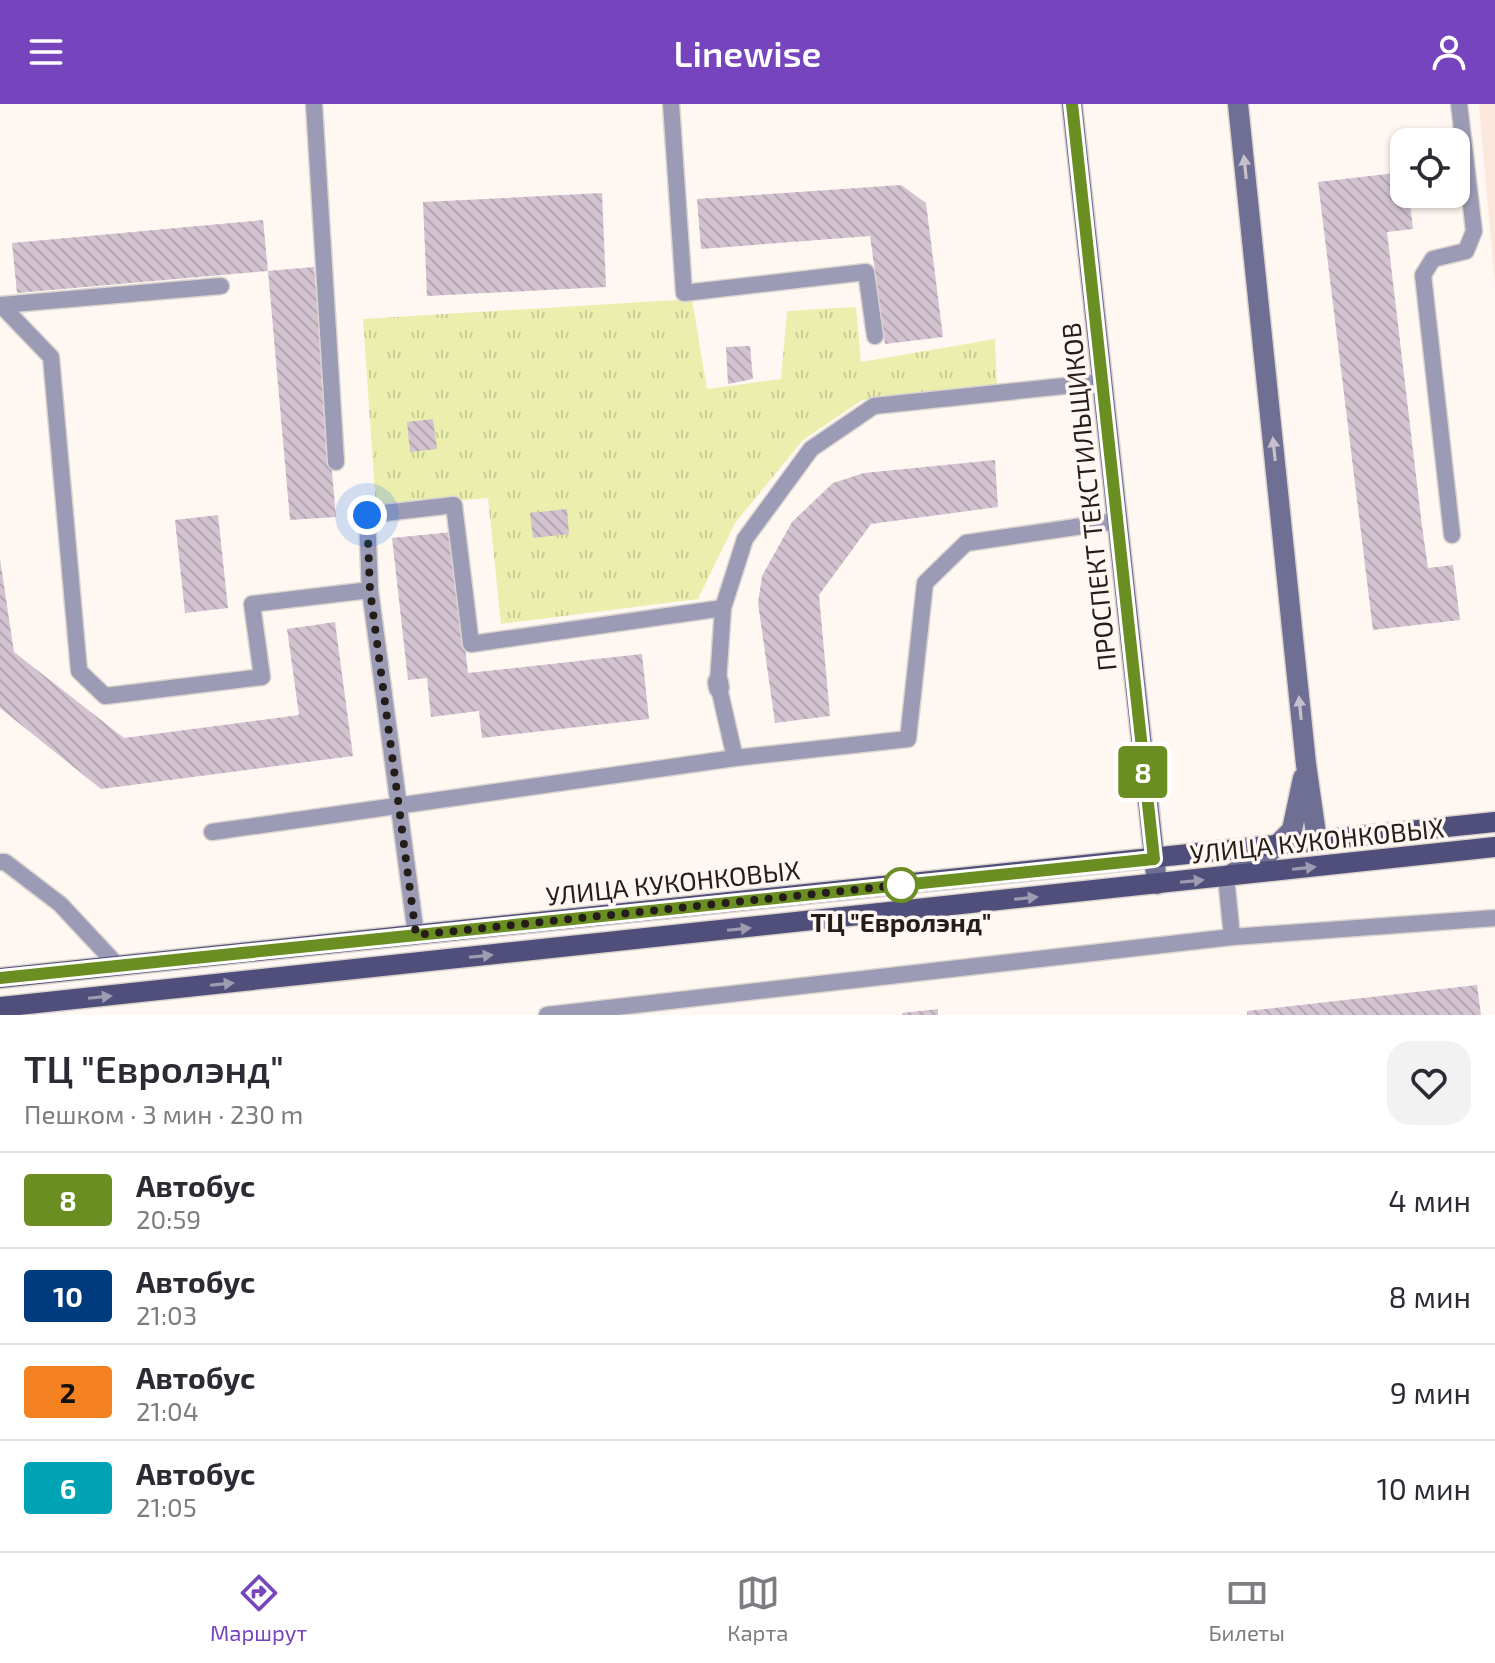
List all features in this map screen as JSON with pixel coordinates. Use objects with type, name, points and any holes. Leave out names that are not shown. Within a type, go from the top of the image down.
[{"type":"main road","name":"ПРОСПЕКТ ТЕКСТИЛЬЩИКОВ","points":[[1072,104],[1157,884]]},
{"type":"main road","points":[[1226,877],[1317,841],[1306,764],[1238,104]]},
{"type":"main road","points":[[1226,877],[1264,858],[1292,830],[1306,764]]},
{"type":"main road","name":"УЛИЦА КУКОНКОВЫХ","points":[[0,978],[1495,822]]},
{"type":"main road","name":"УЛИЦА КУКОНКОВЫХ","points":[[0,1007],[1495,847]]},
{"type":"main road","points":[[1223,851],[1226,877]]},
{"type":"lane","points":[[314,104],[336,462]]},
{"type":"lane","points":[[671,104],[684,293],[866,272],[875,336]]},
{"type":"lane","points":[[1452,535],[1423,275],[1433,259],[1466,251],[1474,231],[1459,104]]},
{"type":"lane","points":[[1,305],[221,286]]},
{"type":"lane","points":[[1,305],[51,357],[79,671],[105,696],[262,677],[252,604],[370,590]]},
{"type":"lane","points":[[735,758],[718,685],[723,608],[745,539],[811,449],[874,406],[1102,382]]},
{"type":"lane","points":[[416,935],[370,590],[367,515],[454,505],[471,644],[723,608]]},
{"type":"lane","points":[[212,832],[735,758],[908,739],[925,583],[966,543],[1117,521]]},
{"type":"lane","points":[[0,862],[5,862],[60,904],[118,966]]},
{"type":"lane","points":[[1226,877],[1232,937]]},
{"type":"lane","points":[[547,1015],[1232,937],[1495,918]]},
{"type":"shaded area","points":[[1479,104],[1495,104],[1495,285]]},
{"type":"green space","points":[[692,299],[707,389],[781,379],[787,311],[856,307],[861,362],[995,339],[997,384],[862,400],[803,440],[735,523],[698,599],[501,624],[488,498],[376,508],[363,319]]},
{"type":"building","points":[[1390,174],[1390,208],[1411,208],[1413,229],[1387,232],[1422,526],[1428,568],[1453,565],[1460,620],[1373,630],[1318,182]]},
{"type":"building","points":[[901,185],[926,203],[943,337],[885,344],[870,236],[701,249],[697,199]]},
{"type":"building","points":[[602,193],[606,287],[427,296],[423,202]]},
{"type":"building","points":[[263,220],[268,271],[17,293],[12,243]]},
{"type":"building","points":[[314,267],[336,517],[290,520],[268,271]]},
{"type":"building","points":[[750,346],[753,379],[728,384],[726,347]]},
{"type":"building","points":[[433,419],[437,449],[410,452],[407,422]]},
{"type":"building","points":[[995,460],[998,507],[871,524],[819,595],[830,716],[775,723],[758,603],[762,576],[792,522],[833,483],[864,473]]},
{"type":"building","points":[[567,509],[569,534],[533,538],[530,513]]},
{"type":"building","points":[[218,515],[228,608],[185,613],[175,520]]},
{"type":"building","points":[[452,532],[468,673],[642,654],[649,719],[482,738],[479,711],[431,717],[427,678],[408,680],[392,538]]},
{"type":"building","points":[[0,559],[14,652],[124,738],[299,715],[287,629],[335,622],[353,756],[101,789],[0,708]]},
{"type":"building","points":[[1477,985],[1481,1015],[1247,1015],[1247,1011]]},
{"type":"building","points":[[938,1009],[938,1015],[902,1015],[902,1013]]},
{"type":"bus line","name":"8","points":[[0,978],[1154,859],[1072,104]]},
{"type":"place","name":"ТЦ \"Евролэнд\"","points":[[901,885]]},
{"type":"route","points":[[367,515],[370,590],[416,935],[901,885]]}]
